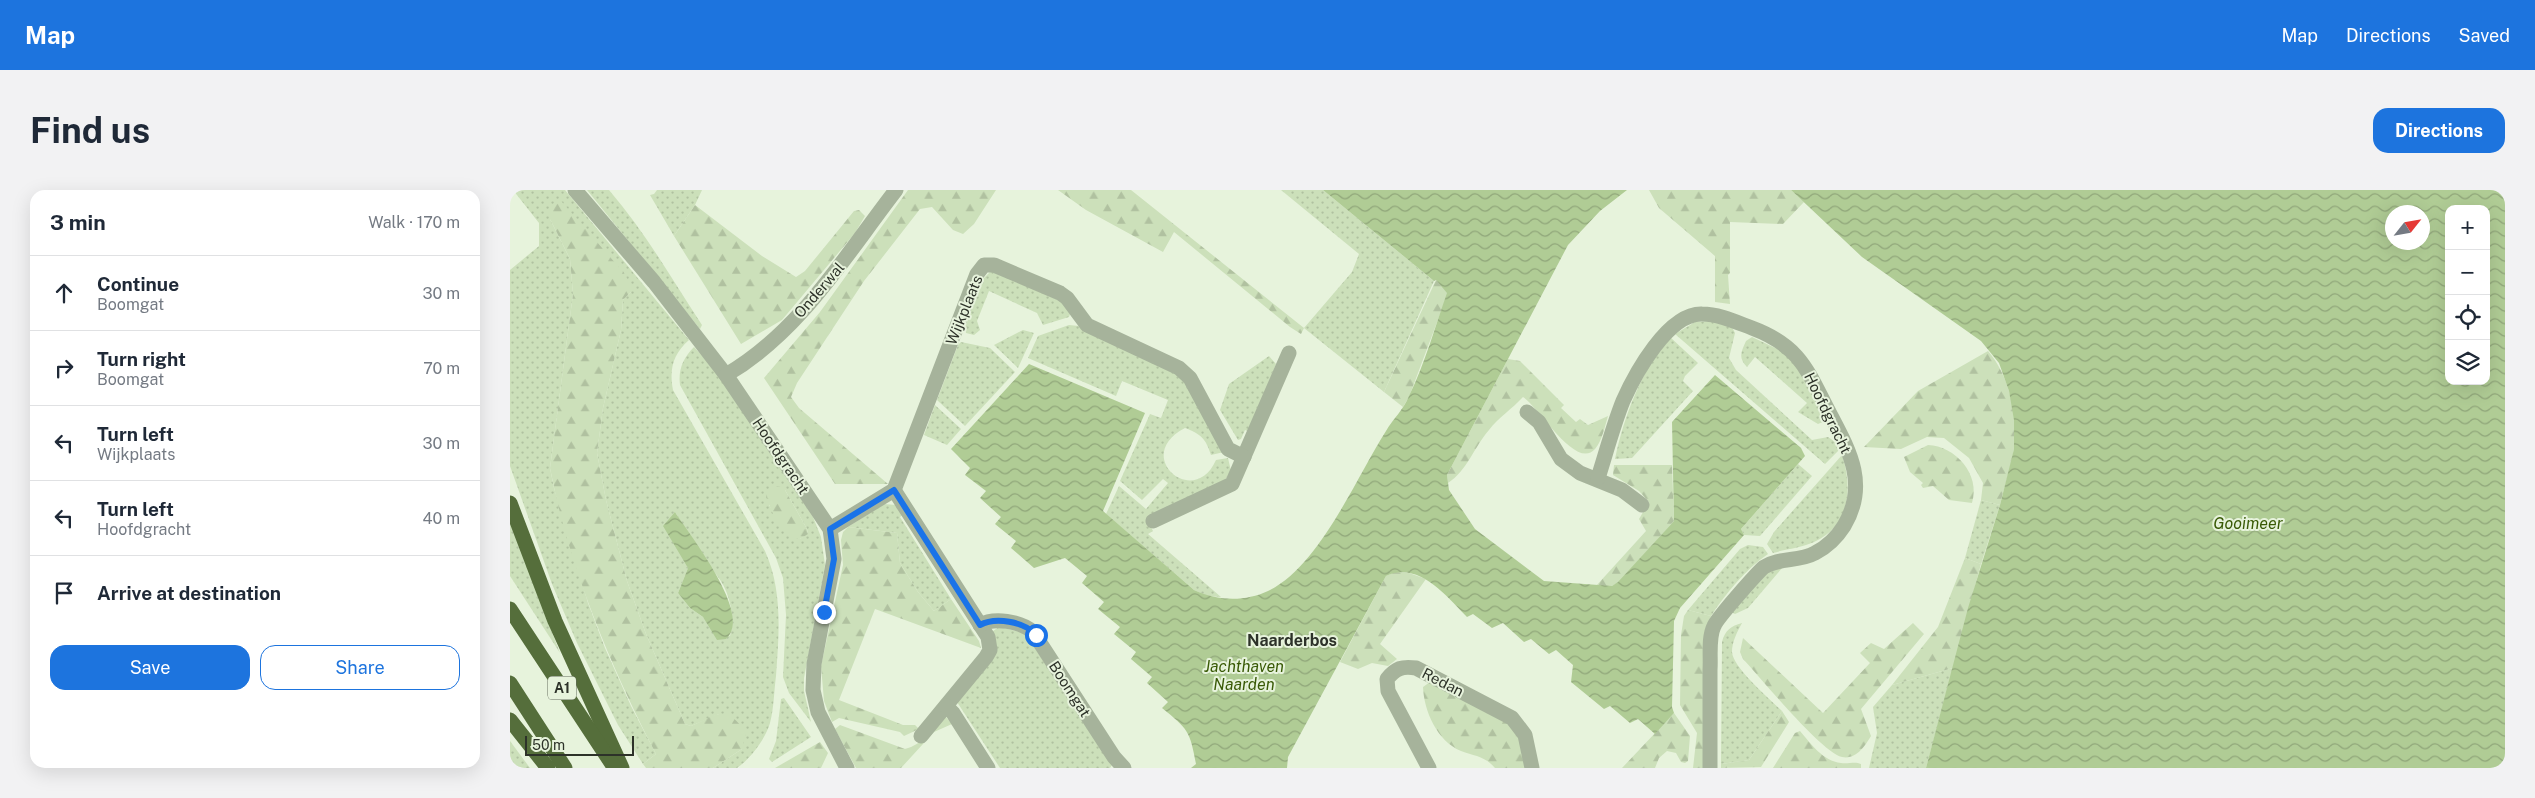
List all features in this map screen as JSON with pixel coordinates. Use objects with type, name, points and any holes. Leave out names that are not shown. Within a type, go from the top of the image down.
[{"type":"highway","name":"A1","points":[[510,503],[555,621],[622,768]]},
{"type":"highway","name":"A1","points":[[510,609],[614,768]]},
{"type":"highway","points":[[510,683],[565,768]]},
{"type":"highway","points":[[510,720],[548,768]]},
{"type":"street","name":"Hoofdgracht","points":[[575,190],[654,282],[726,375],[830,529],[834,559],[814,664],[813,690],[818,712],[847,768]]},
{"type":"street","name":"Onderwal","points":[[726,375],[745,364],[778,336],[847,257],[896,190]]},
{"type":"street","name":"Wijkplaats","points":[[894,490],[977,274],[984,265],[994,265],[1060,293],[1067,298],[1087,325],[1179,368],[1190,378],[1228,449],[1244,457]]},
{"type":"street","name":"Hoofdgracht","points":[[1598,478],[1624,401],[1652,349],[1668,331],[1684,319],[1700,313],[1722,317],[1769,334],[1802,359],[1843,439],[1853,465],[1857,486],[1855,501],[1840,532],[1815,553],[1799,559],[1777,561],[1763,568],[1714,626],[1710,650],[1710,768]]},
{"type":"street","points":[[1153,521],[1232,484],[1289,353]]},
{"type":"street","points":[[1527,412],[1539,422],[1562,459],[1580,473],[1598,478],[1622,490],[1642,505]]},
{"type":"street","points":[[830,529],[894,490],[988,637],[990,650],[920,736]]},
{"type":"street","name":"Boomgat","points":[[980,625],[989,620],[1019,625],[1033,632],[1114,757],[1124,768]]},
{"type":"street","name":"Redan","points":[[1429,768],[1388,691],[1387,679],[1393,671],[1404,667],[1416,668],[1512,718],[1525,735],[1532,768]]},
{"type":"street","points":[[946,706],[988,768]]},
{"type":"green space","points":[[513,190],[565,190],[689,340],[679,351],[674,362],[672,369],[673,390],[765,551],[771,566],[777,597],[778,644],[774,699],[770,723],[757,748],[737,768],[713,768],[742,749],[719,714],[691,726],[685,724],[646,634],[627,581],[606,500],[597,453],[603,408],[621,330],[623,300],[631,292],[550,219],[570,259],[573,294],[550,468],[554,488],[588,603],[605,648],[631,706],[656,754],[643,764],[618,725],[577,643],[552,584],[510,466],[510,270],[539,246],[539,223]],"holes":[[[675,512],[712,570],[718,576],[729,600],[732,619],[730,636],[690,608],[678,593],[688,568]]]},
{"type":"green space","points":[[587,190],[609,190],[658,256],[702,325],[700,329]]},
{"type":"green space","points":[[657,190],[702,190],[695,205],[674,236],[650,195],[654,194]]},
{"type":"green space","points":[[908,190],[996,190],[974,224],[963,234],[953,230],[932,207],[920,209],[864,281],[797,383],[791,397],[799,408],[888,484],[835,484],[764,378],[820,312]]},
{"type":"green space","points":[[1058,190],[1131,190],[1304,328],[1301,334],[1174,232],[1163,252],[1086,210]]},
{"type":"green space","points":[[1281,190],[1323,190],[1434,281],[1384,392],[1304,328],[1352,272],[1359,254]]},
{"type":"green space","points":[[1649,190],[1791,190],[1804,202],[1783,224],[1730,222],[1730,273],[1728,275],[1730,304],[1715,302],[1715,256],[1659,208]]},
{"type":"green space","points":[[561,201],[624,273],[631,286],[631,292],[623,300],[621,330],[603,408],[597,453],[606,500],[627,581],[646,634],[685,724],[691,726],[715,715],[727,714],[746,733],[742,749],[713,768],[646,768],[643,764],[656,754],[623,686],[593,615],[568,542],[558,505],[550,468],[573,294],[570,259],[550,219],[550,205]]},
{"type":"green space","points":[[695,205],[762,256],[796,277],[805,271],[854,211],[859,210],[865,216],[855,233],[782,320],[741,344],[674,236]]},
{"type":"green space","points":[[991,271],[1063,302],[1070,314],[1069,317],[1043,325],[1037,313],[989,291],[977,321],[980,330],[974,335],[966,333],[964,327],[983,279]]},
{"type":"green space","points":[[1436,280],[1448,293],[1409,397],[1403,407],[1384,392]]},
{"type":"green space","points":[[1711,321],[1732,327],[1735,333],[1729,358],[1736,370],[1812,440],[1828,437],[1837,443],[1840,449],[1825,464],[1675,334],[1695,322]]},
{"type":"green space","points":[[1069,325],[1079,326],[1182,375],[1224,452],[1211,455],[1202,438],[1195,432],[1185,428],[1170,439],[1164,452],[1165,464],[1172,473],[1182,479],[1194,480],[1206,474],[1216,460],[1228,458],[1231,471],[1225,480],[1147,519],[1153,531],[1148,534],[1221,597],[1207,596],[1194,590],[1106,514],[1119,486],[1146,509],[1168,483],[1163,479],[1142,500],[1120,481],[1150,414],[1161,418],[1168,400],[1122,381],[1116,396],[1028,358],[1038,336]]},
{"type":"green space","points":[[1023,330],[1034,333],[1018,368],[994,345]]},
{"type":"green space","points":[[1670,337],[1698,363],[1685,376],[1683,381],[1693,391],[1632,458],[1615,459],[1623,427],[1642,379],[1650,364]]},
{"type":"green space","points":[[1752,337],[1788,354],[1806,379],[1825,421],[1818,424],[1798,412],[1807,403],[1755,357],[1747,367],[1744,364],[1741,358],[1742,352],[1746,341]]},
{"type":"green space","points":[[961,342],[990,348],[1015,372],[965,426],[937,400],[958,345]]},
{"type":"green space","points":[[694,347],[724,379],[813,517],[821,537],[825,565],[804,678],[804,691],[811,722],[789,693],[783,677],[786,615],[783,578],[776,558],[680,385],[681,369]],"holes":[[[785,490],[808,533],[800,539],[788,534],[769,505]]]},
{"type":"green space","points":[[1988,351],[2002,372],[2014,410],[2015,437],[2013,456],[2000,505],[1981,500],[1983,483],[1969,458],[1944,438],[1927,437],[1901,449],[1864,447],[1918,391]]},
{"type":"green space","points":[[1269,356],[1276,364],[1249,432],[1245,430],[1241,439],[1238,440],[1220,410],[1229,384]]},
{"type":"green space","points":[[1508,359],[1520,361],[1564,405],[1561,408],[1576,422],[1580,419],[1588,425],[1608,416],[1600,442],[1595,449],[1587,453],[1578,452],[1558,435],[1523,397],[1493,425],[1460,472],[1448,483],[1447,475]]},
{"type":"green space","points":[[935,405],[961,429],[947,445],[924,435]]},
{"type":"green space","points":[[1928,445],[1948,450],[1964,464],[1973,482],[1972,503],[1949,500],[1933,486],[1923,488],[1921,485],[1923,483],[1910,472],[1904,457]]},
{"type":"green space","points":[[1842,455],[1847,480],[1846,505],[1842,516],[1835,526],[1826,535],[1814,542],[1773,553],[1767,544],[1774,532]]},
{"type":"green space","points":[[1798,464],[1812,476],[1760,536],[1744,535],[1741,529]]},
{"type":"green space","points":[[1614,465],[1672,465],[1674,521],[1618,583],[1612,586],[1596,586],[1646,531],[1639,519],[1649,502],[1639,491],[1613,475]]},
{"type":"green space","points":[[779,486],[785,490],[807,529],[808,534],[800,539],[794,538],[783,529],[774,516],[768,502],[767,490]]},
{"type":"green space","points":[[1981,500],[2000,505],[1981,564],[1965,558]]},
{"type":"green space","points":[[884,504],[896,505],[904,514],[900,517],[951,599],[934,611],[918,592],[900,563],[897,533],[848,527]]},
{"type":"green space","points":[[510,522],[560,653],[510,576]]},
{"type":"green space","points":[[848,527],[897,533],[900,563],[918,592],[934,611],[951,599],[979,641],[981,648],[875,609],[839,700],[903,725],[915,725],[919,729],[904,736],[900,732],[839,718],[832,722],[824,701],[821,666],[843,565],[841,540],[843,532]]},
{"type":"green space","points":[[1748,545],[1763,547],[1768,554],[1737,582],[1711,616],[1688,610],[1740,549]]},
{"type":"green space","points":[[1965,558],[1981,564],[1953,668],[1892,685],[1938,627]]},
{"type":"green space","points":[[1783,567],[1748,608],[1735,614],[1731,612],[1763,574]]},
{"type":"green space","points":[[1395,572],[1409,573],[1426,579],[1380,644],[1397,659],[1388,666],[1372,663],[1358,669],[1340,662],[1386,576]]},
{"type":"green space","points":[[1688,610],[1711,616],[1705,634],[1704,768],[1693,768],[1697,733],[1680,705],[1681,635],[1684,616]]},
{"type":"green space","points":[[1742,623],[1733,645],[1734,659],[1745,675],[1782,711],[1749,760],[1721,764],[1722,642],[1729,629]]},
{"type":"green space","points":[[1913,623],[1924,634],[1861,709],[1871,736],[1860,751],[1847,757],[1842,757],[1832,752],[1806,729],[1743,659],[1740,652],[1743,638],[1823,713],[1870,663],[1860,653],[1871,643],[1884,649]]},
{"type":"green space","points":[[999,627],[1025,633],[1112,765],[1110,768],[1000,768],[957,702],[993,631]]},
{"type":"green space","points":[[1953,668],[1926,768],[1869,768],[1877,733],[1873,707],[1892,685]]},
{"type":"green space","points":[[1430,682],[1505,721],[1522,740],[1526,768],[1495,768],[1483,759],[1461,751],[1445,740],[1433,724],[1426,706],[1423,687]]},
{"type":"green space","points":[[784,698],[811,737],[772,762],[769,759],[776,741],[781,699]]},
{"type":"green space","points":[[1782,711],[1789,722],[1761,767],[1721,768],[1721,764],[1749,760]]},
{"type":"green space","points":[[1674,713],[1690,736],[1688,761],[1685,763],[1681,762],[1676,753],[1667,751],[1659,758],[1655,768],[1622,768]]},
{"type":"green space","points":[[945,716],[952,724],[934,732],[901,768],[856,768],[835,729],[840,725],[905,749],[922,740]]},
{"type":"green space","points":[[1800,731],[1818,751],[1829,759],[1841,763],[1859,763],[1861,768],[1773,768],[1795,733]]},
{"type":"green space","points":[[510,741],[530,768],[510,768]]},
{"type":"green space","points":[[820,742],[828,753],[821,768],[775,768]]},
{"type":"water","name":"Jachthaven Naarden","points":[[1323,190],[1627,190],[1600,211],[1568,245],[1447,475],[1449,490],[1475,529],[1544,581],[1612,586],[1618,582],[1674,521],[1672,422],[1715,375],[1801,448],[1805,456],[1741,529],[1744,535],[1680,608],[1674,621],[1672,707],[1674,713],[1655,734],[1638,719],[1630,723],[1610,706],[1604,709],[1571,682],[1573,665],[1556,650],[1549,654],[1531,639],[1524,642],[1503,623],[1492,628],[1473,614],[1467,617],[1431,583],[1410,573],[1398,573],[1386,576],[1288,757],[1287,768],[1191,768],[1196,764],[1189,737],[1183,726],[1162,708],[1168,702],[1147,683],[1152,677],[1131,659],[1136,652],[1114,634],[1120,627],[1098,609],[1104,602],[1082,583],[1087,576],[1065,558],[1034,568],[1011,548],[1016,541],[995,524],[1001,517],[980,498],[986,491],[965,475],[970,468],[951,449],[1029,364],[1145,413],[1103,511],[1194,590],[1221,598],[1250,597],[1268,591],[1286,579],[1304,562],[1335,520],[1386,431],[1407,401],[1425,358],[1447,293],[1436,280],[1434,281]]},
{"type":"water","name":"Gooimeer","points":[[1791,190],[2505,190],[2505,768],[1926,768],[1968,608],[2000,505],[2014,449],[2014,420],[2009,391],[1999,363],[1981,341],[1862,257]]},
{"type":"water","points":[[675,512],[705,556],[726,595],[732,612],[732,628],[726,639],[717,640],[703,617],[690,608],[678,593],[688,568],[663,526]]},
{"type":"district","name":"Naarderbos","points":[[1292,640]]},
{"type":"route","points":[[824,612],[834,559],[830,529],[894,490],[980,625],[989,620],[1019,625],[1029,628],[1036,635]]}]
